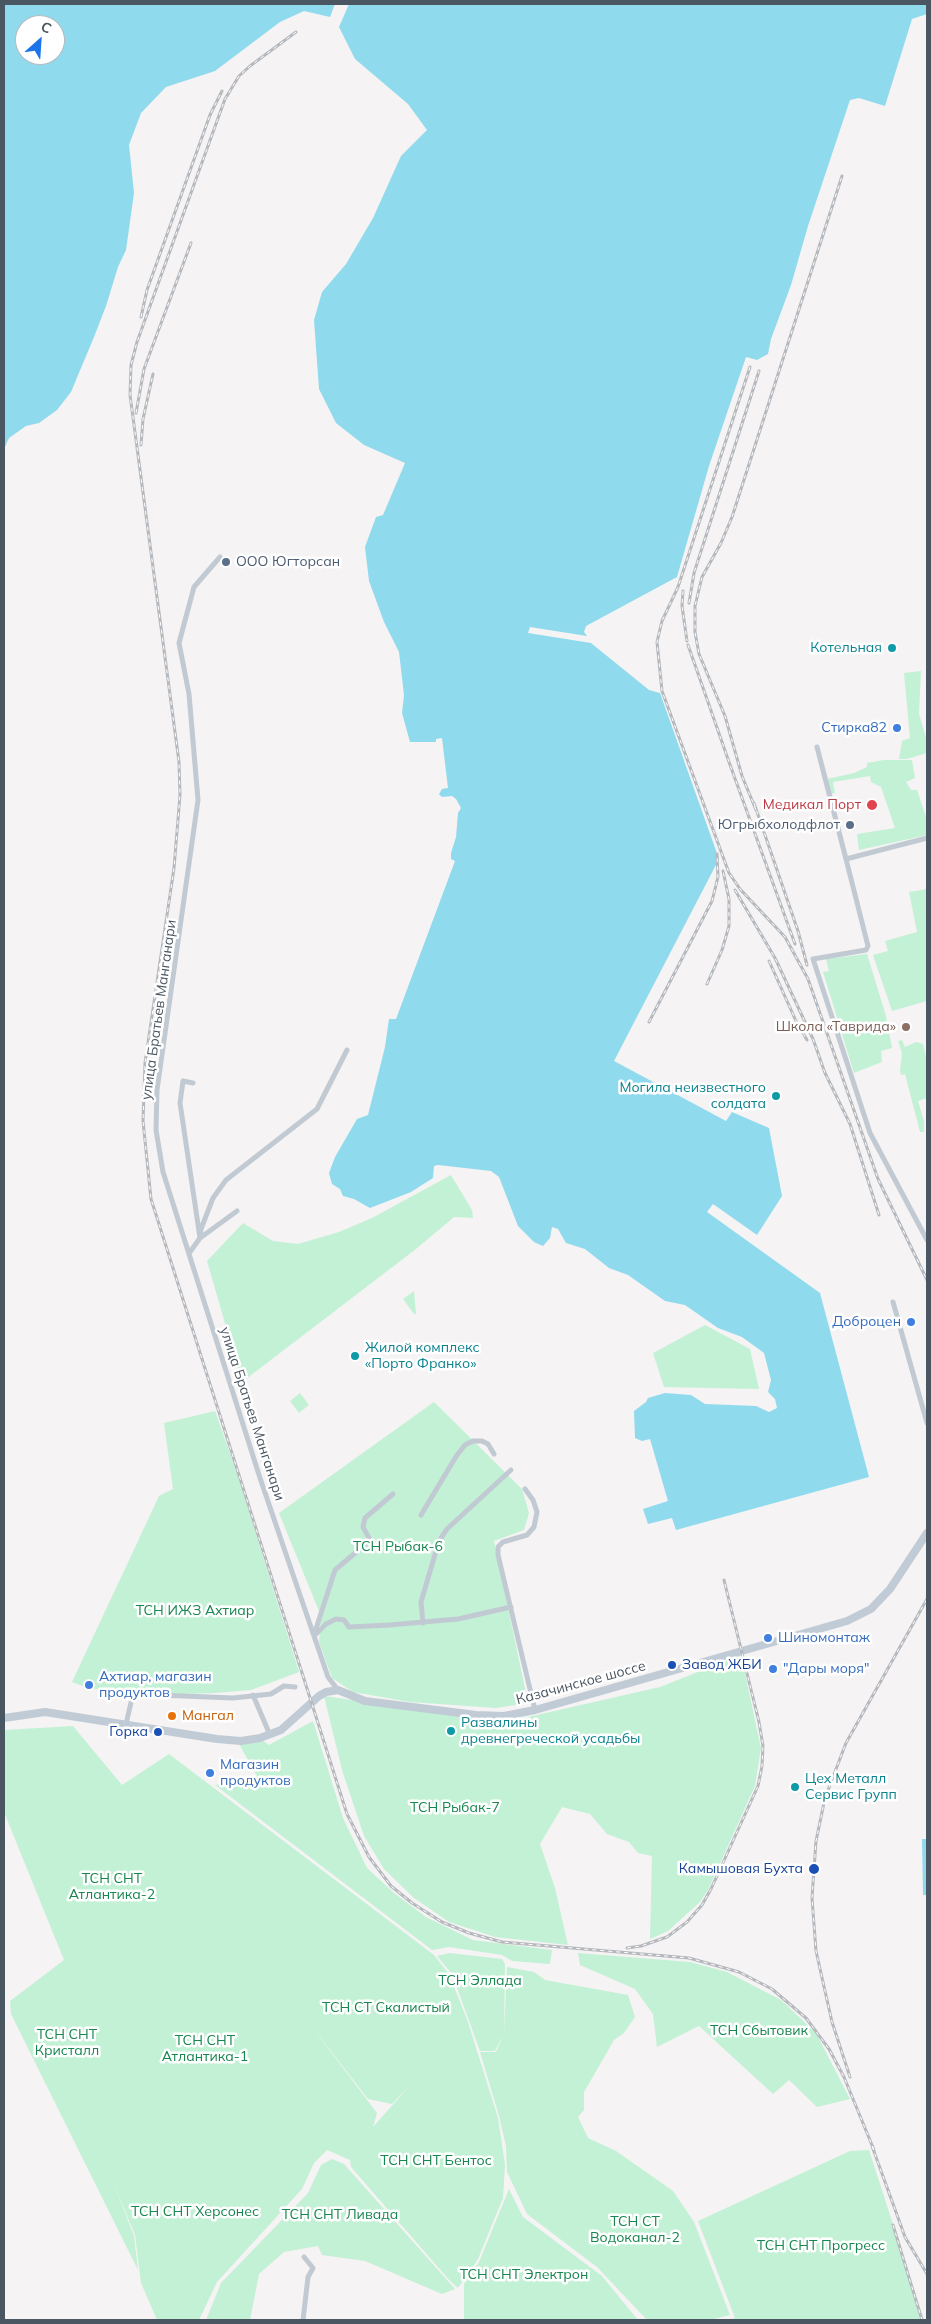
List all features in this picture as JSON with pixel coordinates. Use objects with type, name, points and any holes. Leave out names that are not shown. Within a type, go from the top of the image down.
[{"type":"main road","name":"Казачинское шоссе","points":[[338,1690],[365,1701],[476,1715],[504,1716],[535,1710],[847,1621],[871,1609],[890,1589],[927,1533]]},
{"type":"main road","points":[[4,1718],[45,1712],[232,1740],[250,1740],[270,1735],[292,1722],[319,1696],[326,1692],[338,1690]]},
{"type":"street","name":"улица Братьев Манганари","points":[[220,557],[194,587],[179,643],[189,694],[198,800],[157,1090],[156,1130],[163,1172],[190,1252],[260,1478],[328,1677],[338,1690]]},
{"type":"street","points":[[818,747],[868,946],[866,950],[813,959],[870,1133],[927,1240]]},
{"type":"street","points":[[846,859],[927,838]]},
{"type":"street","points":[[200,1238],[201,1229],[212,1198],[226,1180],[317,1108],[347,1050]]},
{"type":"street","points":[[193,1083],[183,1081],[180,1103],[200,1238]]},
{"type":"street","points":[[190,1252],[200,1238],[237,1211]]},
{"type":"street","points":[[893,1302],[927,1423]]},
{"type":"street","points":[[421,1515],[465,1445],[473,1441],[482,1441],[488,1444],[494,1454]]},
{"type":"street","points":[[423,1623],[421,1602],[439,1541],[447,1529],[511,1470]]},
{"type":"street","points":[[525,1489],[533,1500],[537,1512],[534,1527],[527,1535],[503,1542],[498,1547],[498,1555],[535,1710]]},
{"type":"street","points":[[314,1636],[335,1570],[367,1543],[369,1538],[363,1527],[365,1518],[393,1494]]},
{"type":"street","points":[[314,1636],[326,1624],[336,1619],[344,1620],[349,1627],[423,1623],[458,1619],[511,1606]]},
{"type":"street","points":[[126,1724],[133,1694],[195,1698],[270,1694],[284,1686],[295,1687]]},
{"type":"street","points":[[253,1695],[270,1735]]},
{"type":"street","points":[[303,2320],[308,2277],[313,2268],[304,2257]]},
{"type":"green space","points":[[921,671],[919,714],[927,741],[927,753],[907,759],[899,759],[902,741],[910,738],[904,673]]},
{"type":"green space","points":[[884,760],[912,760],[915,778],[906,782],[911,790],[917,790],[927,820],[927,835],[859,850],[857,834],[895,828],[881,787],[871,782],[870,776],[833,782],[835,793],[831,794],[827,779],[854,773],[867,767],[867,763]]},
{"type":"green space","points":[[927,889],[927,1001],[892,1011],[873,955],[888,951],[885,941],[917,932],[909,892]]},
{"type":"green space","points":[[867,954],[886,1016],[892,1048],[881,1051],[882,1062],[854,1073],[823,972],[829,971],[826,959]]},
{"type":"green space","points":[[902,1040],[905,1047],[916,1042],[923,1044],[926,1057],[927,1098],[918,1101],[924,1121],[924,1132],[920,1132],[905,1074],[901,1075],[900,1071],[902,1053],[898,1041]]},
{"type":"green space","points":[[451,1175],[472,1210],[473,1218],[454,1217],[416,1249],[242,1382],[207,1261],[243,1223],[273,1241],[298,1244],[339,1232],[372,1218]]},
{"type":"green space","points":[[414,1291],[416,1314],[414,1314],[403,1299]]},
{"type":"green space","points":[[705,1325],[750,1349],[759,1389],[664,1387],[653,1353]]},
{"type":"green space","points":[[300,1393],[309,1405],[299,1413],[290,1401]]},
{"type":"green space","name":"ТСН Рыбак-6","points":[[434,1402],[522,1489],[529,1513],[524,1530],[494,1541],[528,1703],[496,1708],[410,1702],[353,1692],[332,1678],[319,1642],[321,1616],[279,1513]]},
{"type":"green space","name":"ТСН ИЖЗ Ахтиар","points":[[215,1411],[237,1473],[299,1672],[251,1690],[215,1693],[150,1695],[88,1688],[72,1682],[159,1496],[173,1489],[164,1423]]},
{"type":"green space","name":"ТСН Рыбак-7","points":[[741,1655],[761,1748],[755,1786],[708,1890],[700,1902],[668,1931],[650,1939],[652,1856],[638,1853],[629,1842],[607,1834],[590,1814],[562,1807],[540,1844],[555,1888],[568,1945],[495,1937],[449,1922],[414,1898],[384,1869],[364,1836],[342,1770],[324,1696],[498,1721],[528,1717],[660,1687]]},
{"type":"green space","points":[[313,1721],[343,1818],[367,1868],[394,1893],[426,1917],[473,1940],[552,1950],[550,1964],[512,1961],[502,1955],[449,1947],[432,1950],[215,1785],[257,1776],[239,1744],[262,1740],[269,1745]]},
{"type":"green space","points":[[73,1726],[122,1785],[169,1754],[434,1955],[449,1974],[468,2022],[498,2118],[505,2165],[503,2198],[478,2259],[458,2288],[351,2167],[350,2160],[327,2150],[314,2163],[302,2189],[217,2282],[199,2320],[157,2320],[141,2283],[135,2235],[114,2184],[134,2236],[138,2270],[11,2014],[10,2001],[64,1960],[4,1812],[4,1730]],"holes":[[[306,2019],[368,2099],[392,2104],[412,2083],[373,2127],[377,2113]]]},
{"type":"green space","name":"ТСН СТ Водоканал-2","points":[[449,1953],[502,1959],[505,1964],[504,2033],[507,1967],[534,1972],[545,1980],[628,1995],[635,2017],[624,2033],[614,2040],[584,2092],[584,2110],[578,2117],[588,2138],[616,2151],[673,2191],[694,2222],[730,2315],[710,2320],[647,2320],[597,2267],[527,2214],[507,2172],[506,2146],[480,2052],[496,2052],[503,2035],[495,2051],[480,2051],[452,1974],[437,1956]]},
{"type":"green space","name":"ТСН Сбытовик","points":[[578,1953],[690,1962],[727,1972],[781,2000],[816,2033],[850,2099],[817,2107],[789,2080],[773,2094],[699,2026],[657,2047],[653,2014],[635,1989],[580,1965]]},
{"type":"green space","name":"ТСН СНТ Прогресс","points":[[869,2150],[924,2320],[726,2320],[735,2318],[698,2221],[850,2151]]},
{"type":"green space","name":"ТСН СНТ Ливада","points":[[332,2159],[344,2164],[455,2289],[442,2294],[365,2261],[322,2255],[318,2246],[284,2252],[259,2274],[250,2320],[206,2320],[221,2283],[308,2193],[321,2165]]},
{"type":"green space","name":"ТСН СНТ Электрон","points":[[509,2189],[523,2217],[602,2276],[638,2320],[464,2320],[464,2284],[479,2262]]},
{"type":"water","points":[[4,4],[335,4],[330,17],[304,11],[280,22],[215,71],[166,87],[141,113],[129,145],[134,193],[126,250],[118,267],[94,337],[71,392],[57,410],[39,423],[26,426],[9,438],[4,449]]},
{"type":"water","points":[[349,4],[927,4],[927,14],[912,19],[885,106],[859,98],[850,100],[808,226],[791,285],[771,339],[768,354],[757,360],[746,357],[709,466],[677,577],[586,626],[584,632],[587,636],[530,627],[528,633],[591,643],[649,690],[660,693],[719,859],[614,1061],[726,1121],[732,1112],[769,1128],[782,1196],[757,1235],[713,1204],[707,1212],[820,1293],[869,1477],[676,1530],[672,1518],[648,1524],[643,1509],[668,1501],[650,1439],[642,1441],[635,1438],[634,1411],[646,1402],[648,1398],[665,1393],[691,1395],[705,1404],[756,1406],[769,1412],[777,1408],[775,1399],[768,1392],[771,1380],[764,1353],[742,1337],[718,1328],[685,1305],[665,1301],[628,1275],[609,1268],[585,1249],[566,1243],[558,1229],[552,1227],[550,1238],[543,1246],[534,1242],[518,1226],[499,1177],[491,1171],[434,1166],[433,1178],[411,1192],[370,1208],[354,1199],[343,1196],[340,1189],[332,1184],[329,1173],[335,1157],[357,1119],[368,1115],[385,1047],[389,1019],[396,1019],[455,861],[451,859],[451,853],[456,837],[458,813],[461,808],[452,796],[442,797],[439,794],[442,789],[448,788],[442,738],[436,739],[436,742],[410,742],[402,713],[404,695],[399,652],[384,622],[369,581],[365,547],[376,517],[383,515],[405,463],[364,445],[336,423],[319,389],[314,320],[322,292],[346,264],[373,218],[401,156],[427,130],[408,104],[355,59],[339,27]]},
{"type":"water","points":[[922,1839],[927,1839],[927,1895],[923,1895]]},
{"type":"railway","points":[[296,32],[239,76],[225,99],[137,342],[131,365],[130,395],[179,762],[180,795],[174,868],[145,1063],[143,1121],[151,1199],[347,1814],[369,1857],[391,1886],[412,1903],[442,1922],[469,1933],[502,1942],[689,1958],[739,1972],[772,1989],[806,2018],[829,2049],[844,2077],[874,2150]]},
{"type":"railway","points":[[141,317],[147,290],[210,115],[222,91]]},
{"type":"railway","points":[[756,810],[742,776],[725,716],[699,654],[695,632],[695,606],[702,577],[721,543],[732,517],[842,176]]},
{"type":"railway","points":[[136,413],[144,369],[191,243]]},
{"type":"railway","points":[[750,367],[678,587],[662,621],[657,642],[662,691],[729,873],[740,889],[785,937],[808,979],[878,1179],[927,1280]]},
{"type":"railway","points":[[689,603],[694,573],[759,371]]},
{"type":"railway","points":[[141,445],[143,419],[153,374]]},
{"type":"railway","points":[[683,591],[682,606],[687,641]]},
{"type":"railway","points":[[688,645],[795,944]]},
{"type":"railway","points":[[754,803],[798,931],[807,965]]},
{"type":"railway","points":[[649,1022],[712,901],[718,877],[717,854]]},
{"type":"railway","points":[[707,984],[722,950],[729,926],[729,899],[723,871]]},
{"type":"railway","points":[[735,890],[775,958],[813,1039],[825,1073],[850,1124],[879,1215]]},
{"type":"railway","points":[[769,961],[796,1021],[807,1040]]},
{"type":"railway","points":[[627,1948],[641,1946],[667,1937],[687,1922],[702,1905],[758,1786],[763,1746],[759,1722],[724,1580]]},
{"type":"railway","points":[[850,2077],[832,2022],[816,1951],[812,1898],[816,1841],[825,1798],[846,1743],[927,1599]]},
{"type":"railway","points":[[872,2146],[905,2237],[927,2274]]},
{"type":"railway","points":[[893,2225],[922,2320]]},
{"type":"place","name":"ООО Югторсан","points":[[226,562]]},
{"type":"place","name":"Котельная","points":[[892,648]]},
{"type":"place","name":"Стирка82","points":[[897,728]]},
{"type":"place","name":"Медикал Порт","points":[[872,805]]},
{"type":"place","name":"Югрыбхолодфлот","points":[[850,825]]},
{"type":"place","name":"Школа «Таврида»","points":[[906,1027]]},
{"type":"place","name":"Могила неизвестного солдата","points":[[776,1096]]},
{"type":"place","name":"Доброцен","points":[[911,1322]]},
{"type":"place","name":"Жилой комплекс «Порто Франко»","points":[[355,1356]]},
{"type":"place","name":"Шиномонтаж","points":[[768,1638]]},
{"type":"place","name":"Завод ЖБИ","points":[[672,1665]]},
{"type":"place","name":"\"Дары моря\"","points":[[773,1669]]},
{"type":"place","name":"Ахтиар, магазин продуктов","points":[[89,1685]]},
{"type":"place","name":"Мангал","points":[[172,1716]]},
{"type":"place","name":"Развалины древнегреческой усадьбы","points":[[451,1731]]},
{"type":"place","name":"Горка","points":[[158,1732]]},
{"type":"place","name":"Магазин продуктов","points":[[210,1773]]},
{"type":"place","name":"Цех Металл Сервис Групп","points":[[795,1787]]},
{"type":"place","name":"Камышовая Бухта","points":[[814,1869]]},
{"type":"park label","name":"ТСН СНТ Атлантика-2","points":[[112,1888]]},
{"type":"park label","name":"ТСН Эллада","points":[[480,1981]]},
{"type":"park label","name":"ТСН СТ Скалистый","points":[[386,2008]]},
{"type":"park label","name":"ТСН СНТ Кристалл","points":[[67,2044]]},
{"type":"park label","name":"ТСН СНТ Атлантика-1","points":[[205,2050]]},
{"type":"park label","name":"ТСН СНТ Бентос","points":[[436,2161]]},
{"type":"park label","name":"ТСН СНТ Херсонес","points":[[195,2212]]}]
